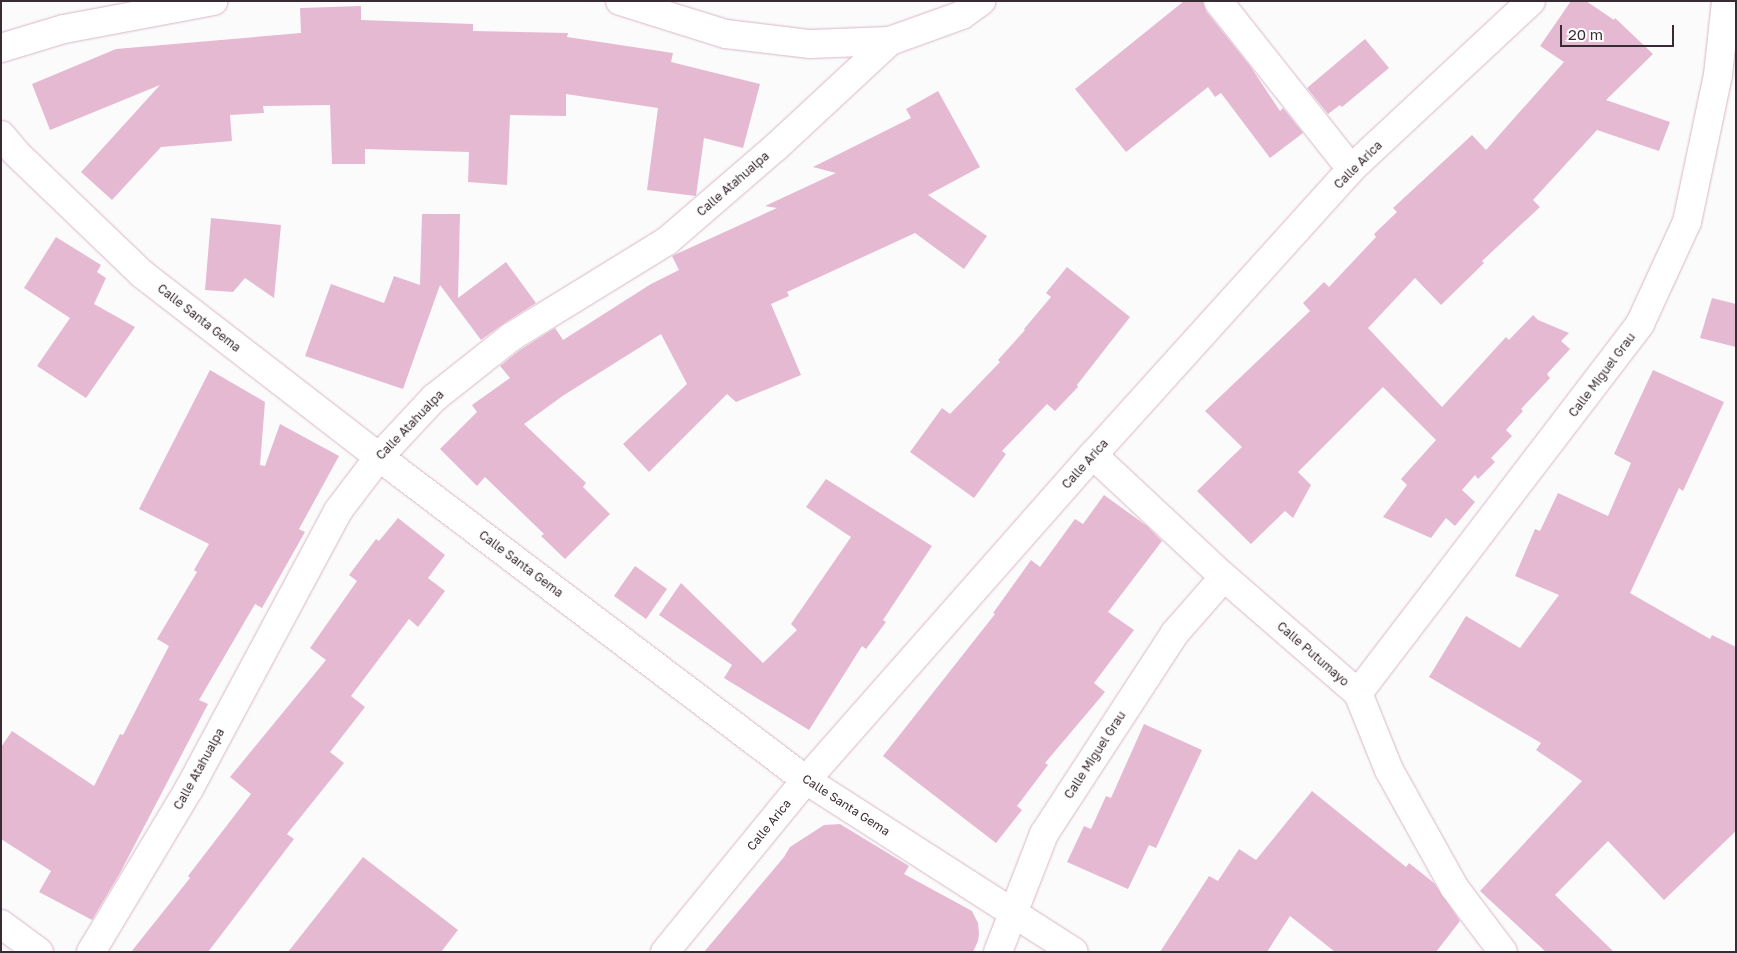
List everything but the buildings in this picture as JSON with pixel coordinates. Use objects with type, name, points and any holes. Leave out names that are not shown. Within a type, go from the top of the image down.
[{"type":"street","points":[[1,48],[64,30],[213,1]]},
{"type":"street","points":[[620,1],[726,34],[810,44],[890,41],[962,16],[981,1]]},
{"type":"street","points":[[1218,1],[1351,169]]},
{"type":"street","name":"Calle Arica","points":[[665,952],[806,780],[1093,455],[1351,169],[1531,1]]},
{"type":"street","name":"Calle Miguel Grau","points":[[1358,693],[1640,324],[1687,222],[1718,75],[1726,1]]},
{"type":"street","name":"Calle Atahualpa","points":[[91,952],[189,789],[338,511],[378,457],[434,398],[511,337],[667,241],[776,147],[890,41]]},
{"type":"street","name":"Calle Santa Gema","points":[[1,134],[16,153],[142,274],[378,457],[806,780],[1012,914],[1074,952]]},
{"type":"street","name":"Calle Putumayo","points":[[1093,455],[1224,578],[1358,693],[1389,770],[1450,878],[1503,952]]},
{"type":"street","name":"Calle Miguel Grau","points":[[998,952],[1044,834],[1175,632],[1224,578]]},
{"type":"street","points":[[1,924],[39,952]]}]
